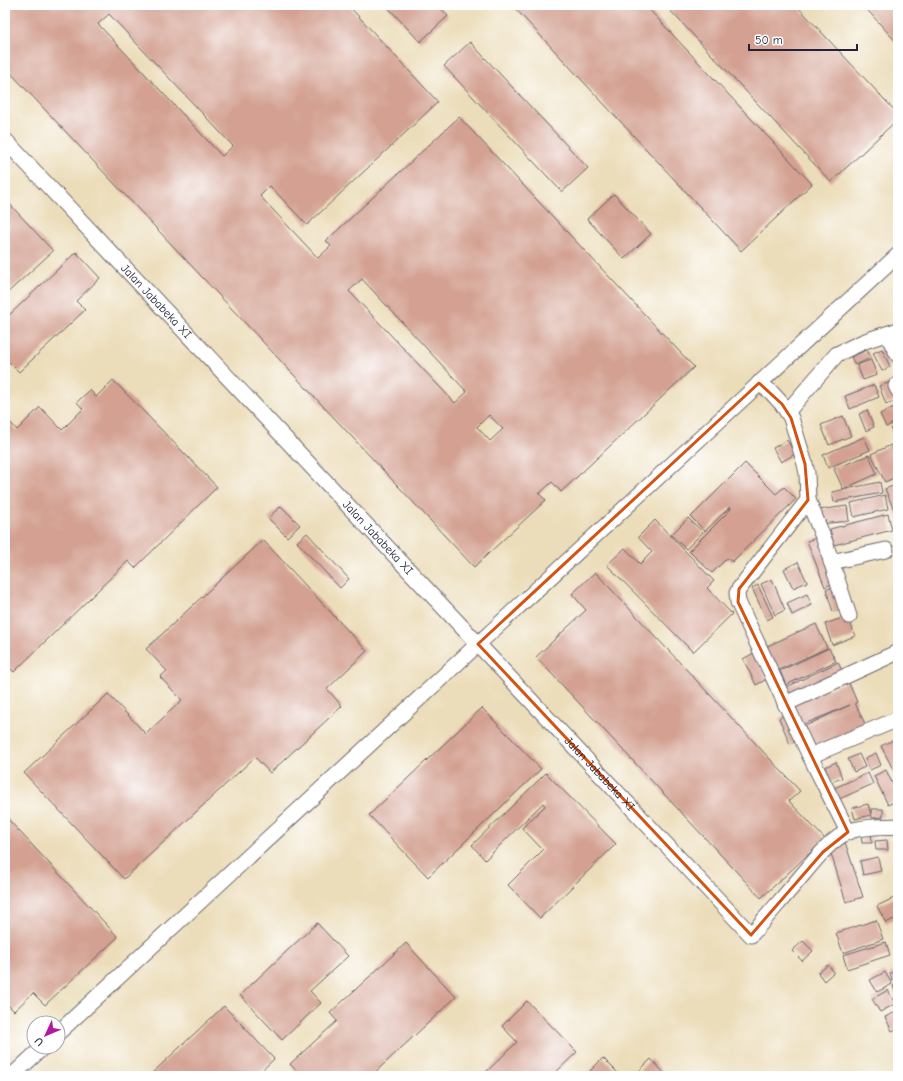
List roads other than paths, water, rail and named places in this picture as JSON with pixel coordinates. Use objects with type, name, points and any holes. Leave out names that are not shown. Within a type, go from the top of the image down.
[{"type":"street","name":"Jalan Jababeka XI","points":[[5,140],[751,935],[823,852],[836,839],[848,832]]},
{"type":"street","points":[[66,1026],[898,255]]},
{"type":"street","points":[[788,411],[837,354],[865,341],[893,332],[898,355]]},
{"type":"street","points":[[759,383],[771,392],[788,411],[793,422],[806,464],[808,500],[825,542],[849,616]]},
{"type":"street","points":[[898,385],[896,386],[898,390]]},
{"type":"street","points":[[808,500],[743,583],[737,593],[738,602],[785,704],[848,832],[870,827],[898,826]]},
{"type":"street","points":[[831,562],[886,550]]},
{"type":"street","points":[[785,704],[898,652]]},
{"type":"street","points":[[810,756],[898,719]]},
{"type":"street","points":[[12,1076],[34,1055]]}]
